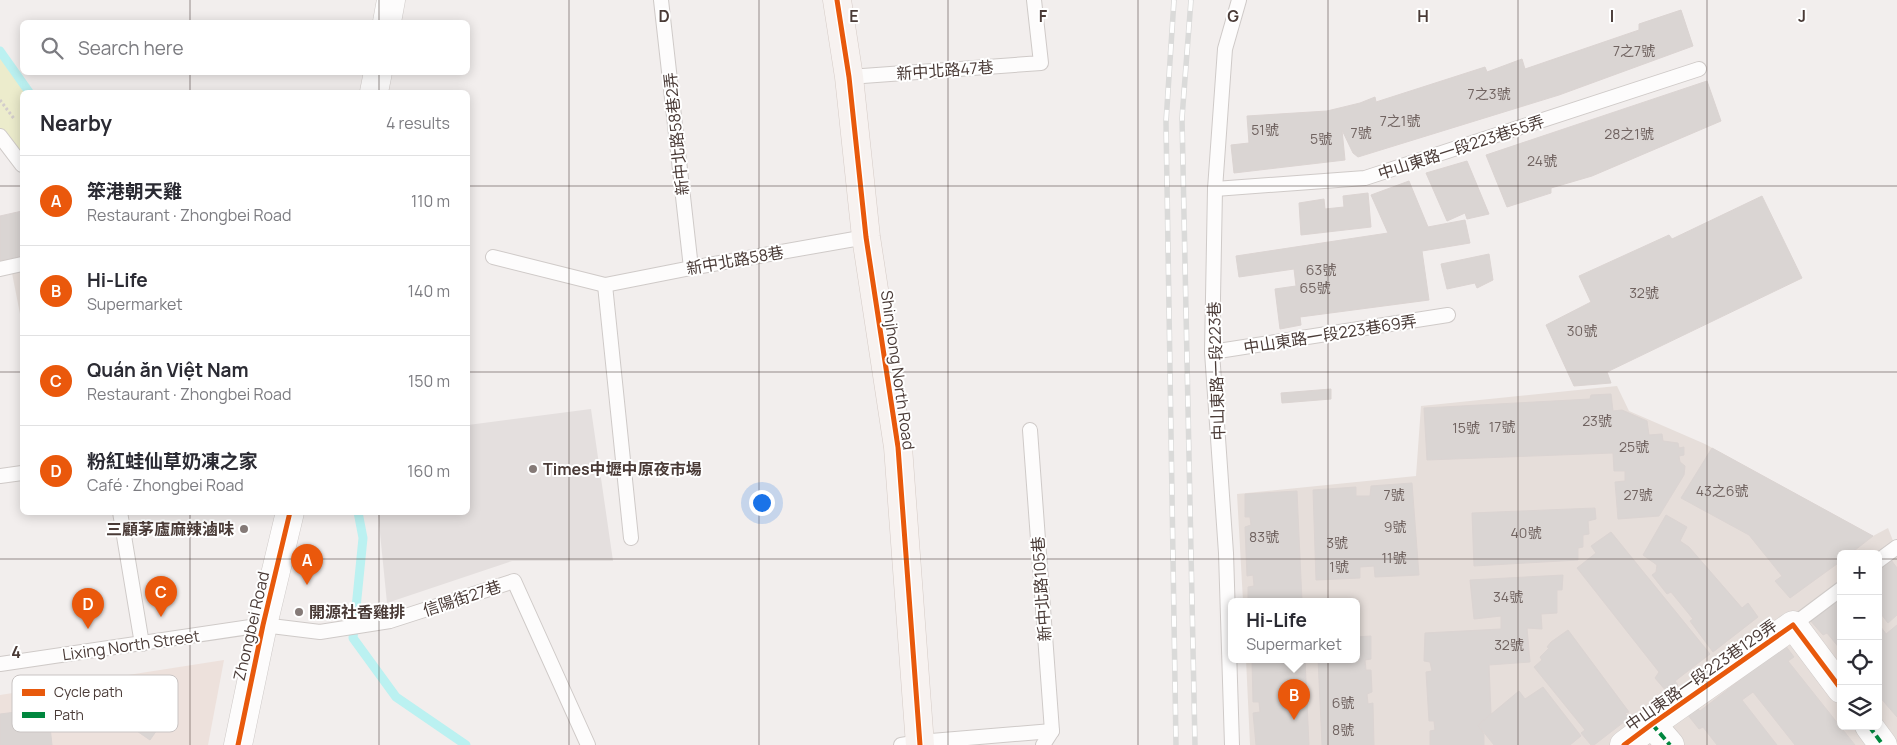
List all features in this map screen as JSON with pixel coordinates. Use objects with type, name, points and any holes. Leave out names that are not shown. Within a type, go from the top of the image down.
[{"type":"street","points":[[387,20],[391,0]]},
{"type":"street","name":"Shinjhong North Road","points":[[837,0],[849,77],[866,237],[898,447],[913,744]]},
{"type":"street","points":[[374,90],[377,75]]},
{"type":"street","name":"Zhongbei Road","points":[[238,745],[263,625],[289,515]]},
{"type":"street","points":[[1793,625],[1838,685]]},
{"type":"street","name":"中山東路一段223巷129弄","points":[[1624,745],[1793,625]]},
{"type":"street","points":[[1652,724],[1670,745]]},
{"type":"street","points":[[1872,730],[1883,745]]},
{"type":"lane","name":"新中北路58巷2弄","points":[[660,0],[691,268]]},
{"type":"lane","name":"新中北路47巷","points":[[849,77],[1041,63],[1034,0]]},
{"type":"lane","name":"中山東路一段223巷","points":[[1228,617],[1226,553],[1212,352],[1215,189],[1225,49],[1239,0]]},
{"type":"lane","name":"中山東路一段223巷55弄","points":[[1215,189],[1365,178],[1699,69]]},
{"type":"lane","points":[[0,136],[20,162]]},
{"type":"lane","name":"新中北路58巷","points":[[493,257],[605,285],[866,237]]},
{"type":"lane","points":[[0,270],[20,265]]},
{"type":"lane","points":[[605,285],[631,538]]},
{"type":"lane","name":"中山東路一段223巷69弄","points":[[1212,352],[1448,315]]},
{"type":"lane","name":"新中北路105巷","points":[[1030,430],[1052,731]]},
{"type":"lane","points":[[0,476],[20,473]]},
{"type":"lane","points":[[120,515],[142,644]]},
{"type":"lane","points":[[1882,558],[1897,547]]},
{"type":"lane","name":"信陽街27巷","points":[[263,625],[320,632],[390,622],[514,582],[588,745]]},
{"type":"lane","points":[[1793,625],[1837,592]]},
{"type":"lane","name":"Lixing North Street","points":[[0,664],[263,625]]},
{"type":"lane","name":"中山東路一段223巷","points":[[1229,663],[1232,745]]},
{"type":"lane","points":[[913,744],[1052,731]]},
{"type":"lane","points":[[1043,745],[1052,731]]},
{"type":"path","points":[[0,100],[17,122]]},
{"type":"shaded area","points":[[20,266],[20,314],[11,268]]},
{"type":"shaded area","points":[[1617,386],[1629,411],[1705,444],[1873,536],[1888,528],[1897,551],[1897,745],[1250,745],[1246,663],[1360,663],[1360,598],[1243,598],[1237,494],[1416,476],[1421,406]]},
{"type":"shaded area","name":"Times中壢中原夜市場","points":[[591,409],[613,561],[512,561],[387,603],[378,515],[470,515],[470,425]]},
{"type":"shaded area","points":[[224,660],[208,745],[0,745],[0,695],[12,693],[12,732],[178,732],[178,675],[128,675]]},
{"type":"green space","points":[[0,51],[28,90],[20,90],[20,162],[0,136]]},
{"type":"building","points":[[1681,10],[1693,46],[1559,95],[1358,157],[1353,153],[1342,130],[1345,160],[1234,173],[1231,145],[1249,143],[1247,116],[1327,111],[1360,103],[1375,97],[1376,102],[1485,67],[1487,72],[1522,59],[1525,69],[1639,30],[1639,24]]},
{"type":"building","points":[[1707,81],[1721,121],[1592,176],[1551,188],[1551,193],[1507,207],[1486,155]]},
{"type":"building","points":[[1467,161],[1489,214],[1467,219],[1465,213],[1447,221],[1426,173]]},
{"type":"building","points":[[1409,181],[1428,227],[1465,220],[1470,243],[1422,251],[1429,300],[1300,317],[1301,325],[1280,329],[1275,289],[1296,286],[1294,269],[1239,277],[1236,256],[1388,233],[1371,195]]},
{"type":"building","points":[[1368,193],[1371,227],[1301,235],[1299,203],[1324,199],[1325,209],[1344,207],[1343,196]]},
{"type":"building","points":[[1762,196],[1802,278],[1607,372],[1611,383],[1574,386],[1546,325],[1591,302],[1579,276],[1669,235],[1672,239]]},
{"type":"building","points":[[20,211],[20,256],[0,261],[0,216]]},
{"type":"building","points":[[1489,254],[1493,280],[1477,288],[1475,283],[1447,289],[1441,264]]},
{"type":"building","points":[[1331,389],[1331,399],[1282,403],[1281,393]]},
{"type":"building","points":[[1611,394],[1613,411],[1622,410],[1647,421],[1649,435],[1662,434],[1663,441],[1678,443],[1679,448],[1684,447],[1684,455],[1679,456],[1680,462],[1685,466],[1684,475],[1659,516],[1618,519],[1615,482],[1625,481],[1625,471],[1614,471],[1613,453],[1427,460],[1424,408],[1590,399],[1591,395]]},
{"type":"building","points":[[1712,448],[1873,536],[1855,550],[1837,550],[1837,564],[1790,598],[1775,581],[1782,576],[1749,535],[1681,498]]},
{"type":"building","points":[[1412,483],[1419,575],[1375,577],[1374,566],[1360,567],[1360,578],[1316,580],[1313,490],[1356,487],[1356,496],[1370,496],[1371,486]]},
{"type":"building","points":[[1297,491],[1302,598],[1248,598],[1248,587],[1254,586],[1253,575],[1247,576],[1245,527],[1251,525],[1250,517],[1245,517],[1245,494]]},
{"type":"building","points":[[1595,508],[1596,519],[1588,521],[1589,534],[1583,535],[1583,547],[1578,548],[1578,560],[1474,566],[1472,513]]},
{"type":"building","points":[[1666,515],[1687,527],[1680,541],[1689,547],[1742,608],[1748,603],[1758,617],[1713,652],[1690,621],[1693,619],[1671,592],[1667,594],[1652,575],[1656,572],[1657,565],[1643,555]]},
{"type":"building","points":[[1611,532],[1710,654],[1675,681],[1678,685],[1667,692],[1655,678],[1659,672],[1577,568],[1596,553],[1591,546]]},
{"type":"building","points":[[1889,557],[1897,568],[1897,615],[1888,623],[1882,615],[1882,562]]},
{"type":"building","points":[[1563,575],[1562,590],[1557,590],[1557,613],[1541,614],[1542,629],[1527,628],[1530,662],[1489,665],[1491,714],[1478,725],[1484,734],[1484,745],[1430,745],[1430,731],[1435,730],[1434,721],[1429,721],[1426,672],[1432,671],[1430,662],[1424,661],[1425,633],[1501,629],[1501,616],[1474,619],[1470,580]]},
{"type":"building","points":[[1837,596],[1837,645],[1827,633],[1823,635],[1809,619]]},
{"type":"building","points":[[1897,625],[1897,717],[1882,700],[1882,628],[1886,634]]},
{"type":"building","points":[[1568,630],[1629,712],[1625,713],[1629,718],[1594,745],[1591,745],[1581,733],[1585,730],[1534,667],[1542,660],[1540,657],[1549,648],[1547,647],[1551,642]]},
{"type":"building","points":[[1371,636],[1371,659],[1365,660],[1366,670],[1371,670],[1372,692],[1367,694],[1368,704],[1373,703],[1374,745],[1322,745],[1318,663],[1360,663],[1360,637]]},
{"type":"building","points":[[1782,641],[1794,657],[1788,661],[1837,722],[1837,730],[1843,730],[1855,745],[1795,745],[1753,692],[1742,700],[1777,745],[1717,745],[1703,727],[1699,729],[1687,714],[1696,707],[1700,711],[1775,653]]},
{"type":"building","points":[[1252,663],[1305,663],[1309,745],[1256,745],[1253,713],[1260,712],[1259,702],[1253,702]]},
{"type":"building","points":[[1543,687],[1581,736],[1570,745],[1494,745],[1478,725],[1519,691],[1525,699]]},
{"type":"building","points":[[12,712],[12,732],[51,732],[52,745],[0,745],[0,714]]},
{"type":"building","points":[[138,732],[156,732],[150,740]]},
{"type":"waterway","points":[[0,51],[28,90]]},
{"type":"waterway","points":[[359,515],[363,538],[353,638],[396,697],[466,745]]},
{"type":"railway","points":[[1174,0],[1166,122],[1176,745]]},
{"type":"railway","points":[[1191,0],[1182,118],[1195,745]]},
{"type":"marked path","points":[[1652,724],[1670,745]]},
{"type":"marked path","points":[[1872,730],[1883,745]]},
{"type":"cycle path","points":[[837,0],[849,77],[866,237],[898,447],[920,745]]},
{"type":"cycle path","points":[[238,745],[263,625],[289,515]]},
{"type":"cycle path","points":[[1624,745],[1793,625],[1838,685]]},
{"type":"place","name":"Times中壢中原夜市場","points":[[533,469]]},
{"type":"place","name":"三顧茅廬麻辣滷味","points":[[244,529]]},
{"type":"place","name":"笨港朝天雞","points":[[307,585]]},
{"type":"place","name":"開源社香雞排","points":[[299,612]]},
{"type":"place","name":"Quán ăn Việt Nam","points":[[161,617]]},
{"type":"place","name":"粉紅蛙仙草奶凍之家","points":[[88,629]]},
{"type":"place","name":"Hi-Life","points":[[1294,720]]}]
